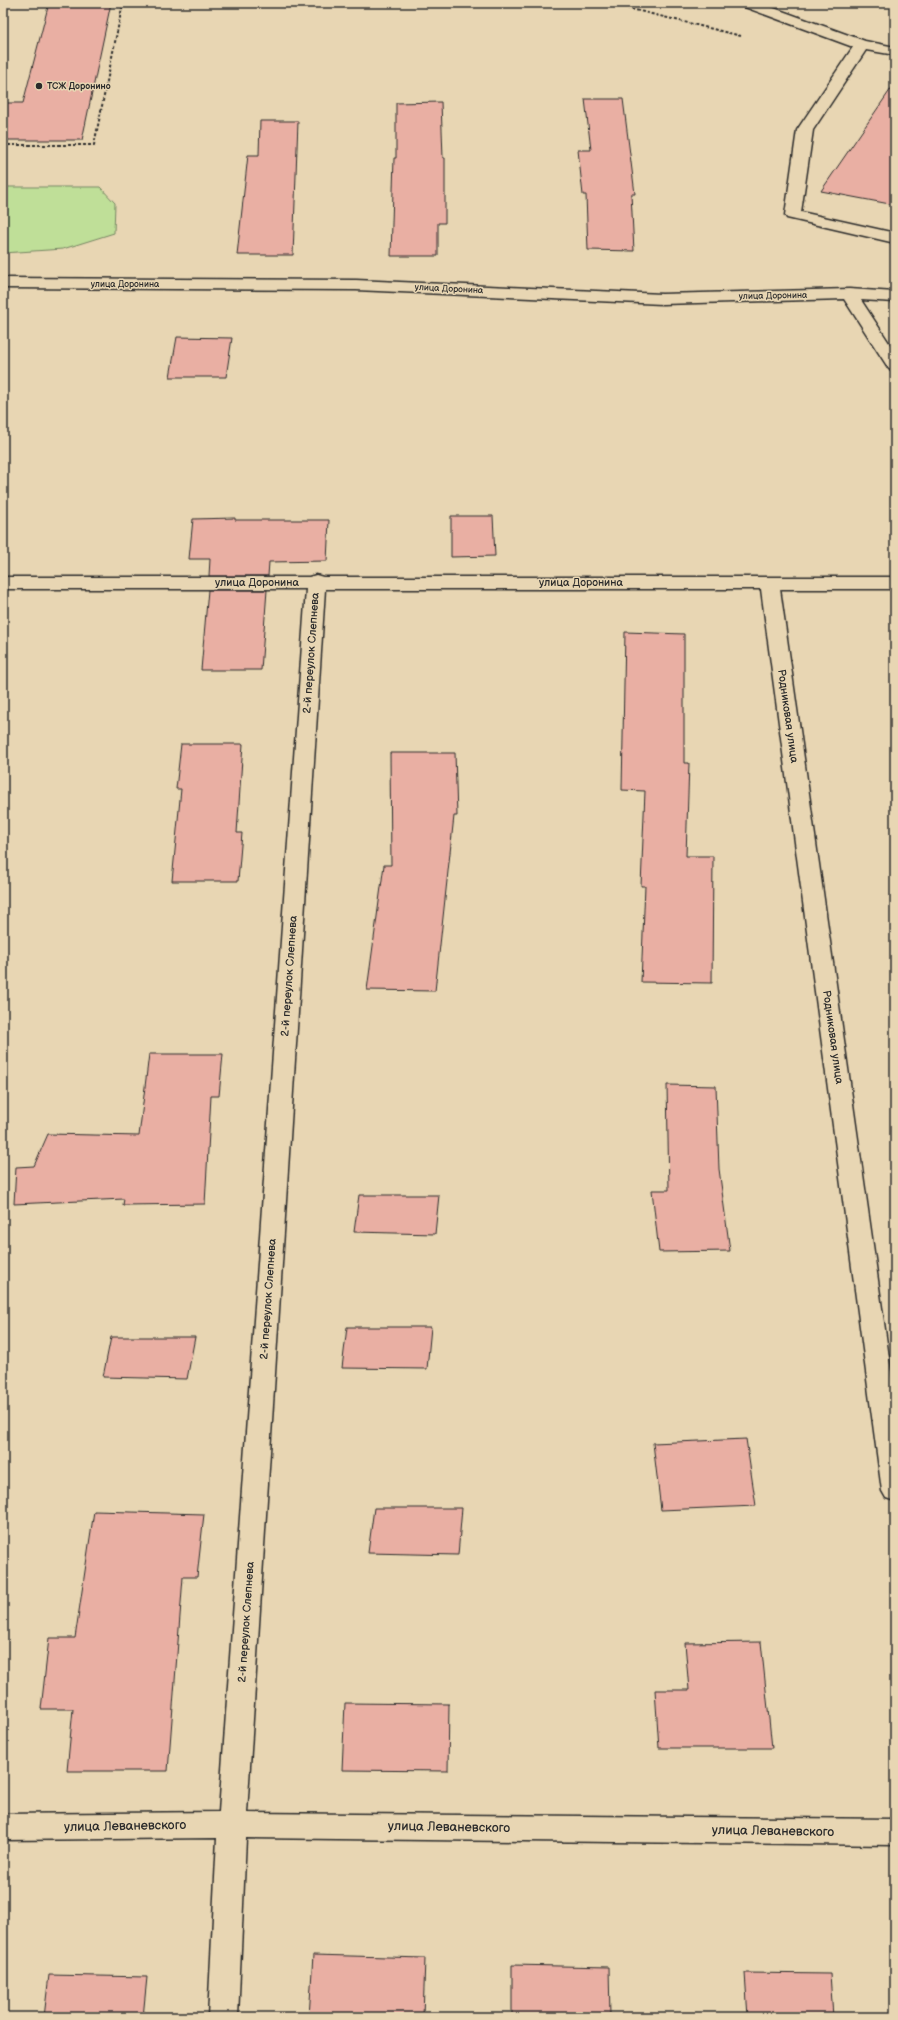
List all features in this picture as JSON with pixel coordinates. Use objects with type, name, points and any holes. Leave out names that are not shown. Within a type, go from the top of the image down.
[{"type":"street","points":[[747,3],[862,45],[895,50]]},
{"type":"street","points":[[862,45],[805,130],[793,215],[895,238]]},
{"type":"street","name":"улица Доронина","points":[[3,283],[356,285],[662,299],[849,294],[895,298]]},
{"type":"street","points":[[849,294],[895,365]]},
{"type":"street","name":"улица Доронина","points":[[3,582],[316,581],[895,583]]},
{"type":"street","name":"2-й переулок Слепнева","points":[[223,2017],[232,1825],[316,581]]},
{"type":"street","name":"Родниковая улица","points":[[770,583],[895,1490]]},
{"type":"street","name":"улица Леваневского","points":[[3,1827],[232,1825],[895,1832]]},
{"type":"path","points":[[3,145],[94,145],[123,3]]},
{"type":"path","points":[[607,3],[744,37]]},
{"type":"green space","points":[[3,187],[100,187],[115,203],[114,233],[63,249],[3,253]]},
{"type":"building","points":[[49,3],[111,3],[82,140],[3,140],[3,103],[23,103]]},
{"type":"building","points":[[895,83],[895,205],[821,191]]},
{"type":"building","points":[[585,99],[623,99],[635,194],[631,194],[634,251],[588,250],[586,195],[583,195],[578,150],[591,150]]},
{"type":"building","points":[[441,102],[443,158],[445,158],[445,223],[438,223],[438,256],[391,256],[394,158],[396,158],[396,103]]},
{"type":"building","points":[[260,121],[298,121],[293,255],[237,255],[248,155],[259,155]]},
{"type":"building","points":[[177,337],[232,338],[226,377],[170,377]]},
{"type":"building","points":[[451,516],[493,516],[495,556],[451,557]]},
{"type":"building","points":[[235,518],[235,520],[329,520],[327,561],[269,562],[268,576],[209,576],[210,559],[189,559],[193,519]]},
{"type":"building","points":[[208,590],[267,590],[261,670],[201,670]]},
{"type":"building","points":[[625,632],[684,634],[684,763],[689,763],[686,856],[713,856],[712,983],[641,982],[645,886],[641,886],[645,791],[622,790]]},
{"type":"building","points":[[181,744],[243,744],[237,833],[242,833],[238,881],[172,881],[181,789],[176,789]]},
{"type":"building","points":[[390,753],[455,753],[457,816],[454,816],[435,991],[367,990],[384,865],[391,865]]},
{"type":"building","points":[[149,1054],[223,1054],[219,1096],[211,1096],[205,1204],[123,1205],[124,1199],[14,1204],[16,1167],[34,1166],[48,1134],[139,1136]]},
{"type":"building","points":[[667,1085],[716,1086],[719,1169],[730,1251],[659,1252],[652,1190],[669,1190]]},
{"type":"building","points":[[359,1195],[439,1195],[435,1234],[354,1232]]},
{"type":"building","points":[[347,1327],[431,1327],[427,1369],[342,1368]]},
{"type":"building","points":[[111,1337],[195,1337],[187,1379],[103,1377]]},
{"type":"building","points":[[746,1439],[756,1506],[661,1510],[653,1443]]},
{"type":"building","points":[[374,1508],[462,1508],[458,1555],[368,1553]]},
{"type":"building","points":[[94,1511],[204,1514],[197,1577],[183,1577],[168,1771],[67,1771],[73,1709],[41,1709],[49,1638],[75,1638]]},
{"type":"building","points":[[761,1642],[772,1748],[659,1748],[655,1690],[689,1690],[685,1643]]},
{"type":"building","points":[[345,1703],[449,1704],[448,1771],[342,1770]]},
{"type":"building","points":[[313,1955],[425,1958],[423,2017],[309,2017]]},
{"type":"building","points":[[512,1965],[609,1967],[610,2017],[512,2017]]},
{"type":"building","points":[[745,1973],[830,1974],[833,2017],[748,2017]]},
{"type":"building","points":[[49,1975],[147,1977],[143,2017],[44,2017]]},
{"type":"place","name":"ТСЖ Доронино","points":[[39,86]]}]
